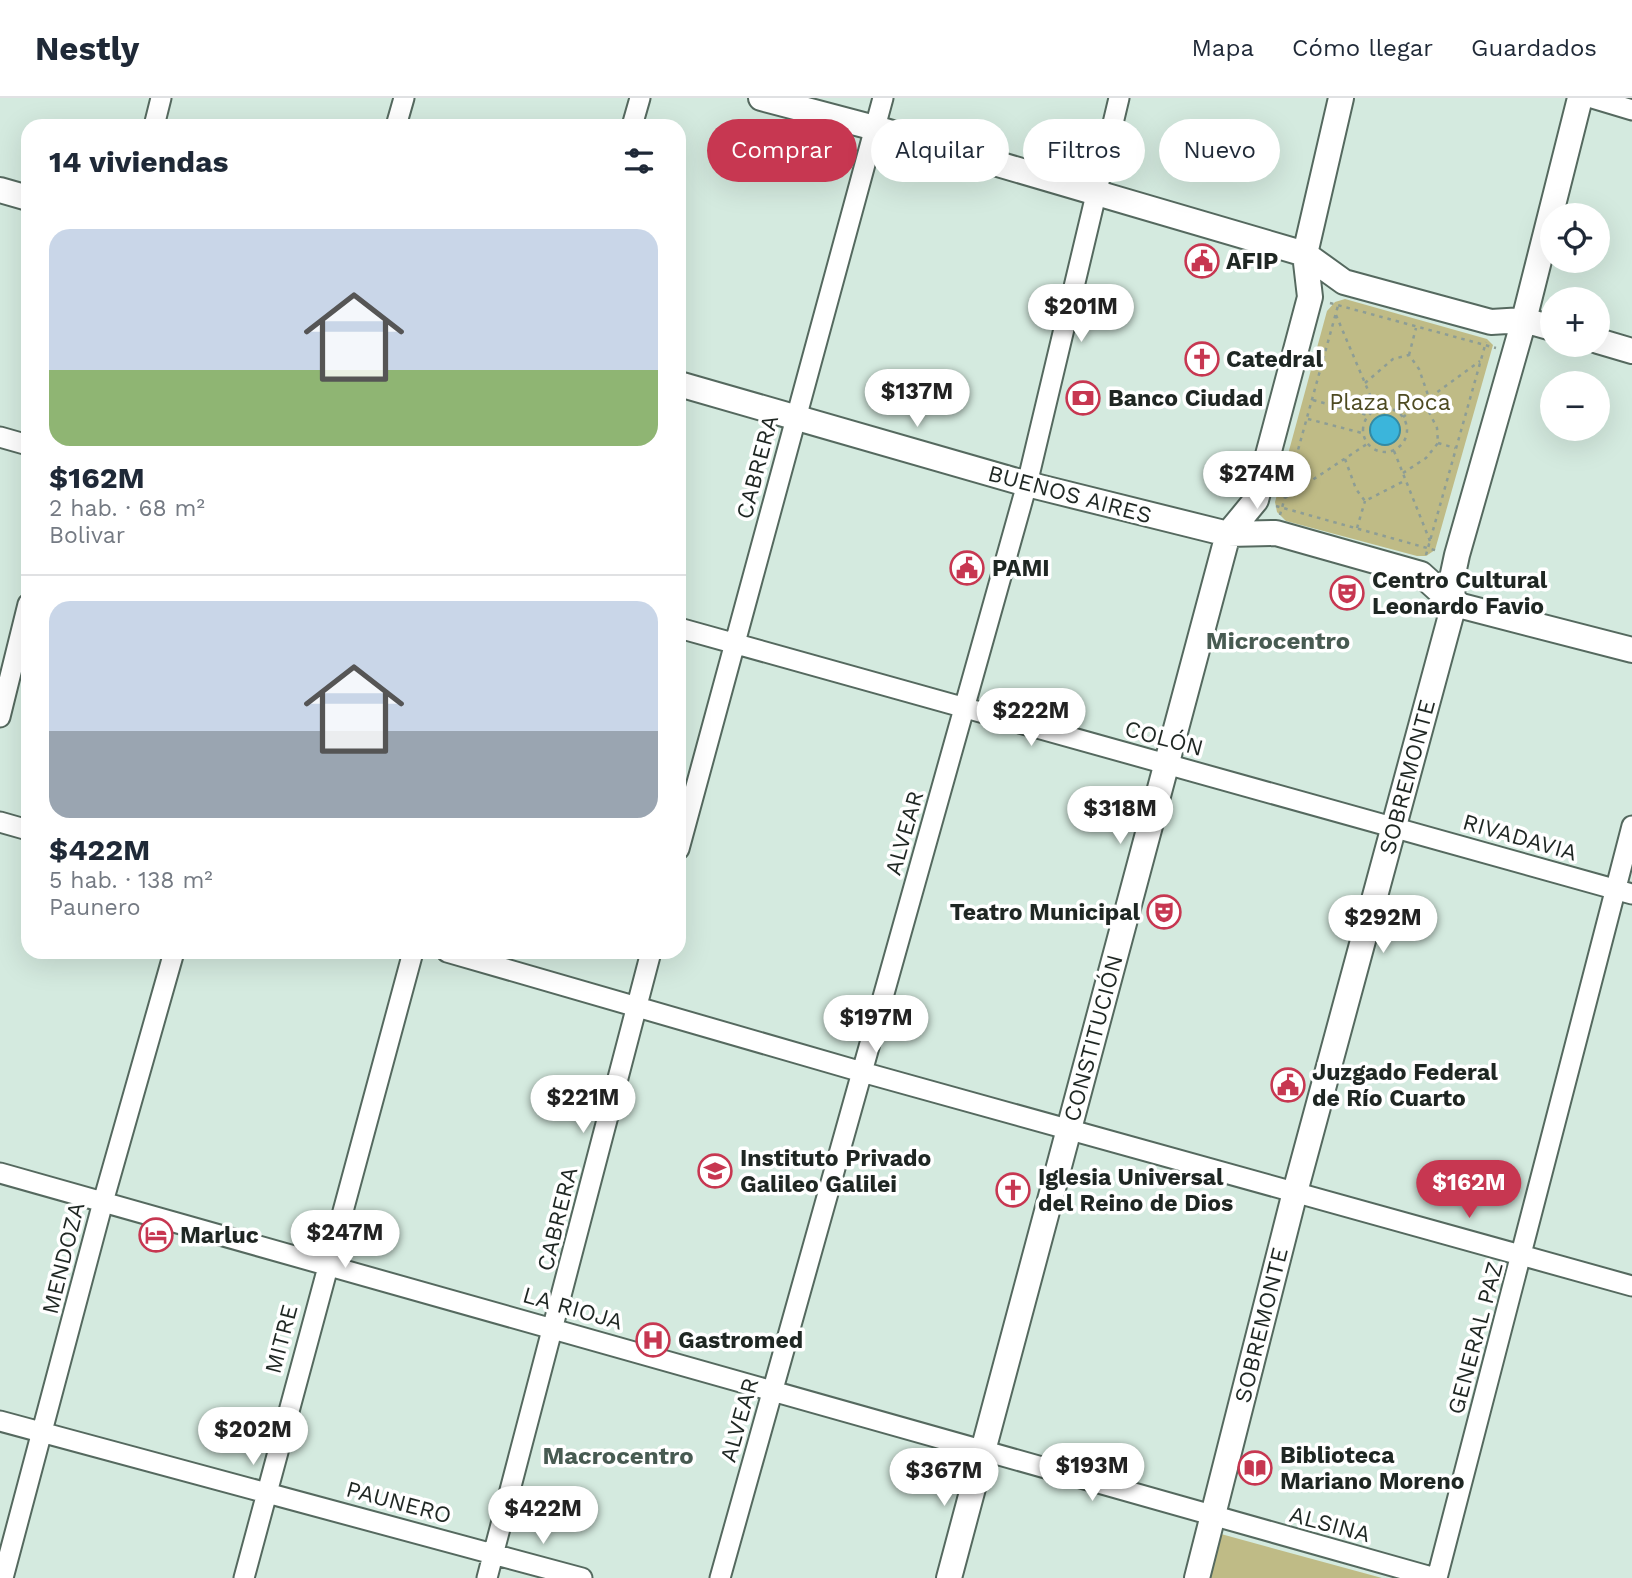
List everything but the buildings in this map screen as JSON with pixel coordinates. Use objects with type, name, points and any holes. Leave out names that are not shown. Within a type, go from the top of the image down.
[{"type":"main road","points":[[761,98],[871,127]]},
{"type":"main road","name":"CONSTITUCIÓN","points":[[948,1578],[1070,1129],[1164,764],[1228,534],[1256,500],[1310,298],[1305,254],[1341,98]]},
{"type":"main road","name":"SOBREMONTE","points":[[1197,1578],[1295,1192],[1454,604],[1451,583],[1457,555],[1524,320],[1580,98]]},
{"type":"main road","points":[[1009,169],[1305,254],[1341,293],[1488,334],[1524,320],[1540,325]]},
{"type":"main road","points":[[0,190],[21,196]]},
{"type":"main road","points":[[1610,345],[1632,351]]},
{"type":"main road","name":"BUENOS AIRES","points":[[686,386],[1027,484],[1228,534],[1276,533],[1421,574],[1454,604]]},
{"type":"main road","points":[[1454,604],[1632,650]]},
{"type":"street","points":[[156,119],[162,98]]},
{"type":"street","points":[[398,119],[404,98]]},
{"type":"street","points":[[634,119],[640,98]]},
{"type":"street","name":"CABRERA","points":[[877,119],[883,98]]},
{"type":"street","name":"ALVEAR","points":[[720,1578],[1027,484],[1119,98]]},
{"type":"street","points":[[1592,98],[1632,110]]},
{"type":"street","name":"CABRERA","points":[[686,823],[871,142]]},
{"type":"street","points":[[0,437],[21,443]]},
{"type":"street","name":"COLÓN","points":[[686,630],[1394,827]]},
{"type":"street","points":[[0,718],[21,632]]},
{"type":"street","points":[[0,822],[21,828]]},
{"type":"street","name":"GENERAL PAZ","points":[[1436,1578],[1623,892],[1632,826]]},
{"type":"street","name":"RIVADAVIA","points":[[1394,827],[1623,892]]},
{"type":"street","name":"MENDOZA","points":[[3,1578],[103,1202],[172,959]]},
{"type":"street","name":"MITRE","points":[[244,1578],[326,1264],[411,959]]},
{"type":"street","points":[[472,959],[862,1072],[1632,1286]]},
{"type":"street","name":"CABRERA","points":[[487,1578],[555,1328],[649,959]]},
{"type":"street","name":"LA RIOJA","points":[[0,1173],[983,1449],[1212,1517]]},
{"type":"street","name":"PAUNERO","points":[[0,1421],[582,1578]]},
{"type":"street","name":"ALSINA","points":[[1212,1517],[1436,1578]]},
{"type":"path","points":[[1310,298],[1341,293],[1416,327],[1488,334],[1513,352]]},
{"type":"path","points":[[1276,533],[1341,293]]},
{"type":"path","points":[[1335,313],[1376,409]]},
{"type":"path","points":[[1416,327],[1409,355],[1419,369],[1429,398]]},
{"type":"path","points":[[1421,574],[1488,334]]},
{"type":"path","points":[[1365,383],[1393,359],[1409,355]]},
{"type":"path","points":[[1403,417],[1481,360]]},
{"type":"path","points":[[1312,400],[1367,415]]},
{"type":"path","points":[[1402,473],[1426,458],[1438,443],[1437,428],[1424,402]]},
{"type":"path","points":[[1376,409],[1396,410],[1403,417],[1407,436],[1394,451],[1374,450],[1367,444],[1362,433],[1367,415],[1376,409]]},
{"type":"path","points":[[1307,419],[1362,433]]},
{"type":"path","points":[[1438,443],[1456,449]]},
{"type":"path","points":[[1285,498],[1367,444]]},
{"type":"path","points":[[1394,451],[1430,541]]},
{"type":"path","points":[[1345,459],[1356,489],[1364,501],[1357,528]]},
{"type":"path","points":[[1364,501],[1406,480]]},
{"type":"path","points":[[1256,500],[1457,555]]},
{"type":"green space","name":"Plaza Roca","points":[[1345,299],[1487,339],[1493,345],[1435,550],[1426,556],[1417,556],[1286,521],[1277,512],[1275,502],[1327,311],[1335,302]]},
{"type":"green space","points":[[1221,1534],[1382,1578],[1210,1578]]},
{"type":"water","points":[[1385,415],[1391,416],[1399,424],[1399,436],[1391,444],[1385,445],[1379,444],[1371,436],[1370,430],[1371,424],[1379,416]]},
{"type":"place","name":"AFIP","points":[[1202,261]]},
{"type":"place","name":"Catedral","points":[[1202,359]]},
{"type":"place","name":"Banco Ciudad","points":[[1083,398]]},
{"type":"place","name":"PAMI","points":[[967,568]]},
{"type":"place","name":"Centro Cultural Leonardo Favio","points":[[1347,593]]},
{"type":"place","name":"Teatro Municipal","points":[[1164,912]]},
{"type":"place","name":"Juzgado Federal de Río Cuarto","points":[[1288,1085]]},
{"type":"place","name":"Instituto Privado Galileo Galilei","points":[[715,1171]]},
{"type":"place","name":"Iglesia Universal del Reino de Dios","points":[[1013,1190]]},
{"type":"place","name":"Marluc","points":[[156,1235]]},
{"type":"place","name":"Gastromed","points":[[653,1340]]},
{"type":"place","name":"Biblioteca Mariano Moreno","points":[[1255,1468]]},
{"type":"district","name":"Microcentro","points":[[1278,641]]},
{"type":"district","name":"Macrocentro","points":[[618,1456]]}]
